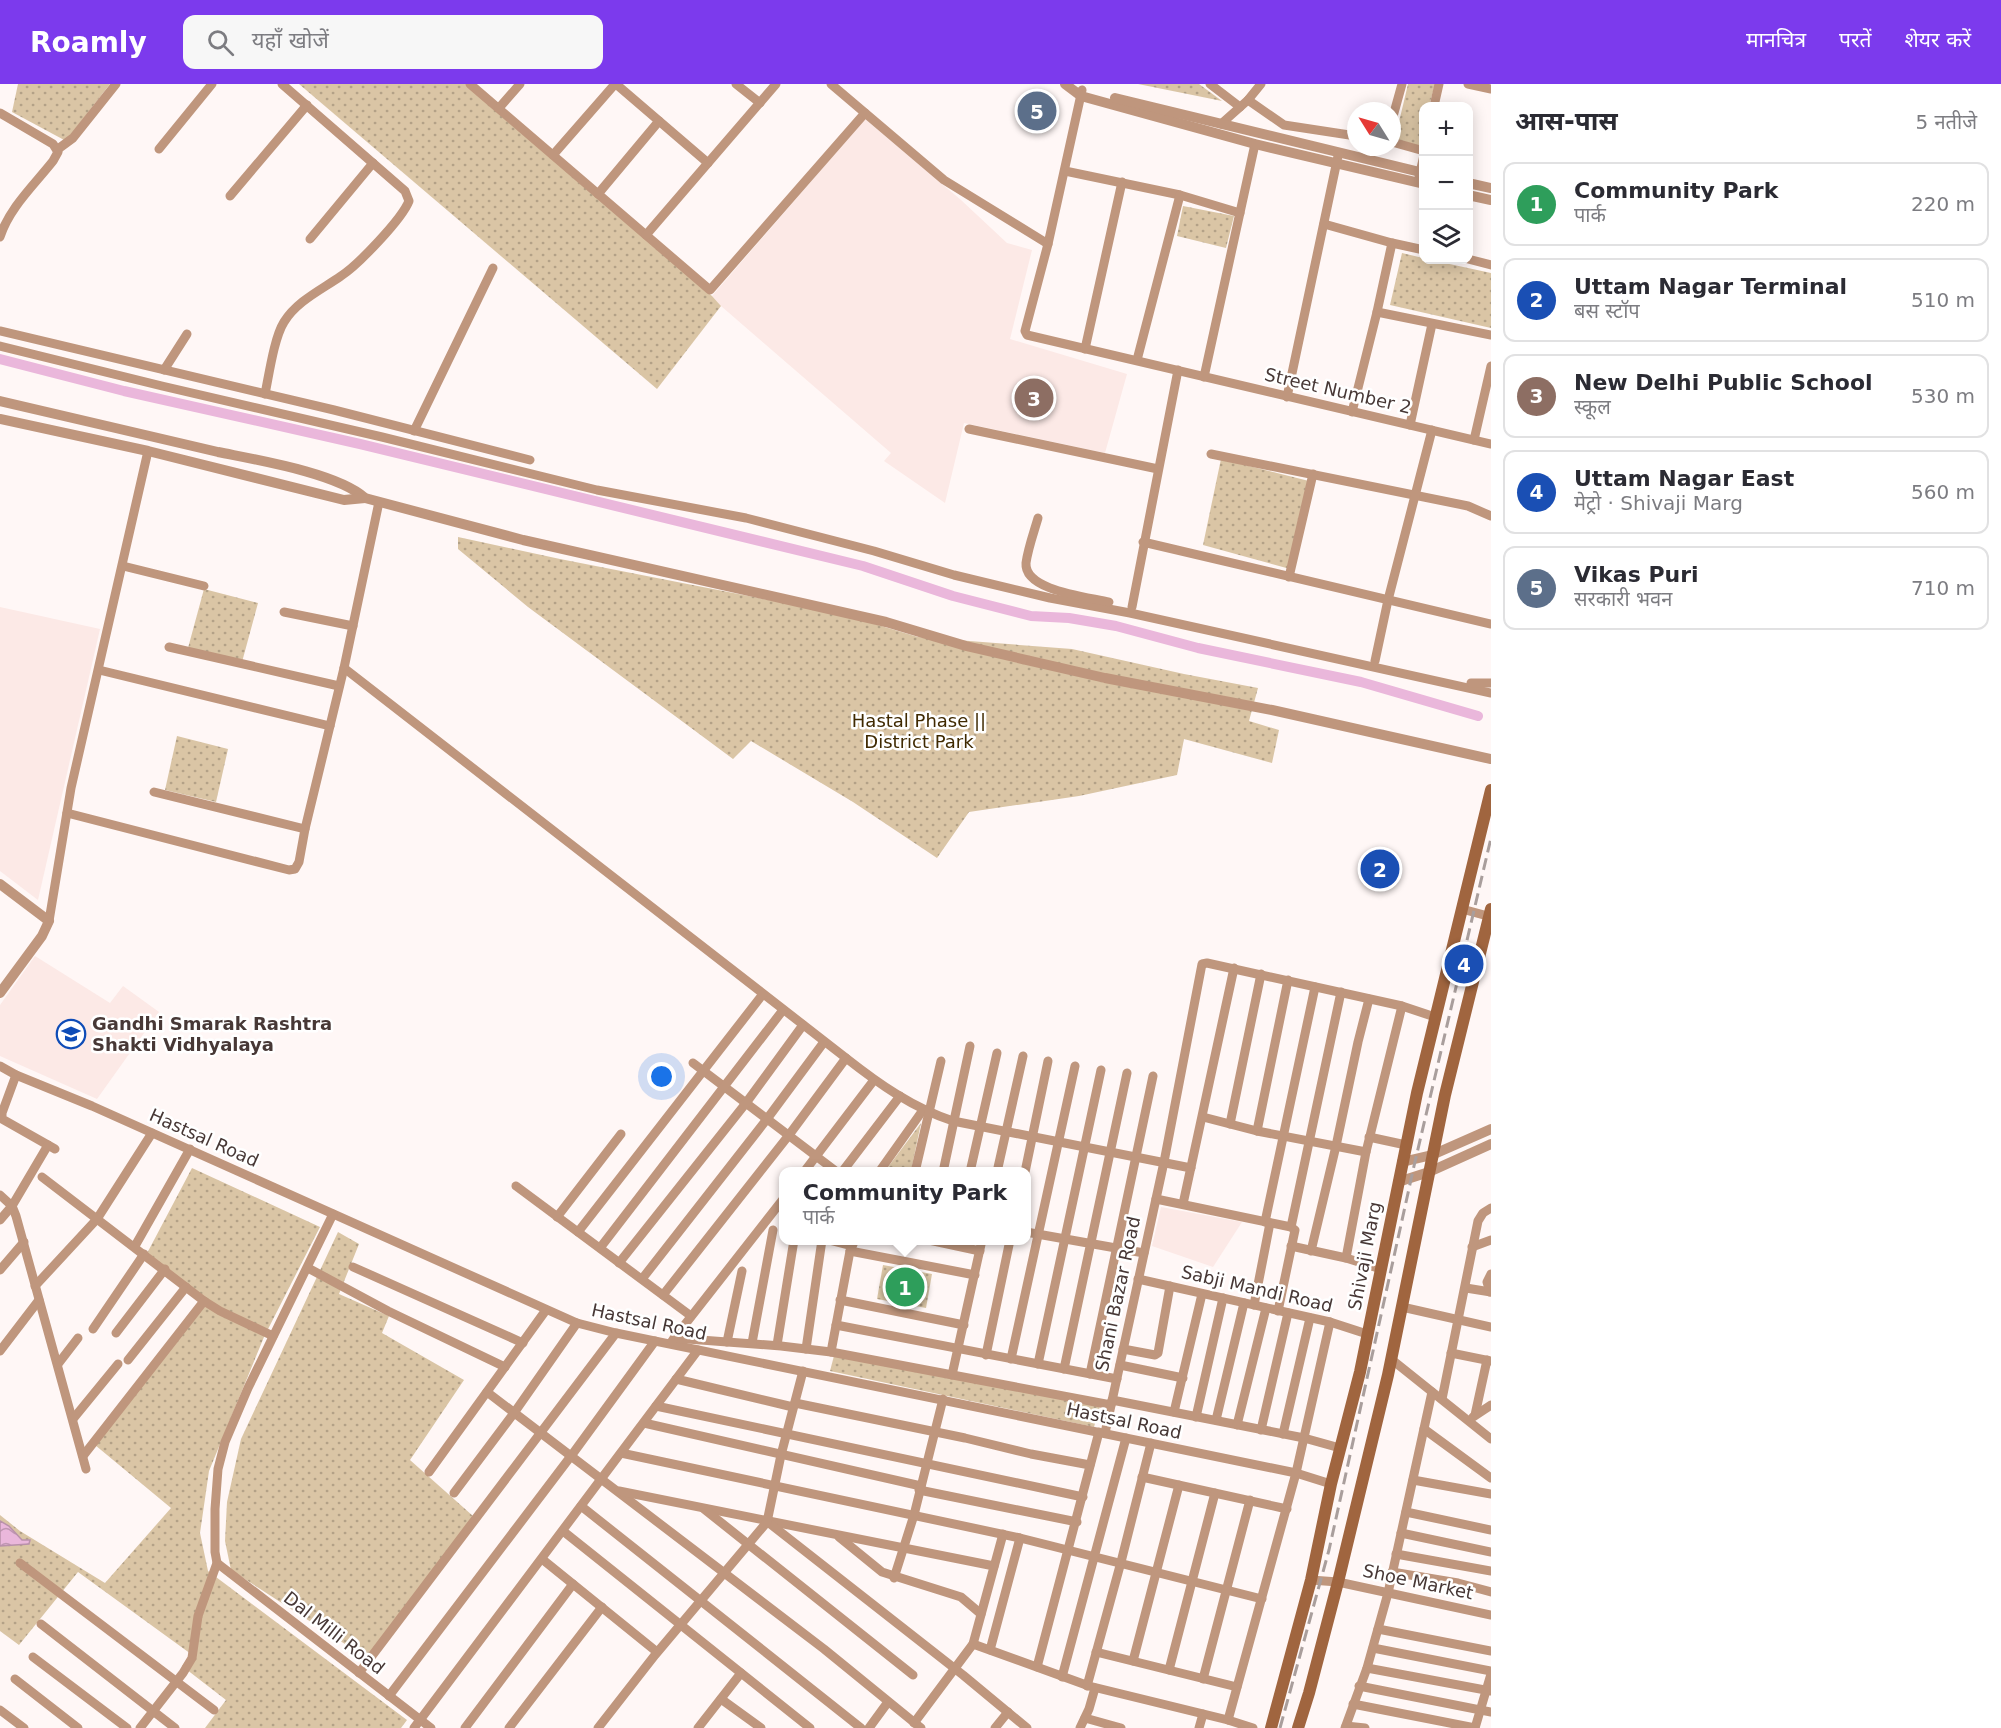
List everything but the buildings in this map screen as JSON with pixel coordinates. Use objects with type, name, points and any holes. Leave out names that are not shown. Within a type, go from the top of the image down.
[{"type":"main road","name":"Shivaji Marg","points":[[1271,1728],[1311,1580],[1331,1484],[1367,1334],[1416,1093],[1491,790]]},
{"type":"main road","points":[[1298,1728],[1338,1582],[1391,1359],[1432,1155],[1490,914]]},
{"type":"street","points":[[0,237],[13,211],[53,161],[58,149],[73,138],[116,84]]},
{"type":"street","points":[[159,148],[212,84]]},
{"type":"street","points":[[265,394],[280,330],[289,315],[296,306],[343,275],[363,258],[409,204],[405,191],[282,84]]},
{"type":"street","points":[[470,84],[710,290],[865,113]]},
{"type":"street","points":[[499,108],[520,84]]},
{"type":"street","points":[[553,155],[616,84],[708,163]]},
{"type":"street","points":[[736,84],[760,103]]},
{"type":"street","points":[[646,235],[776,84]]},
{"type":"street","points":[[831,84],[944,180],[1048,244],[1080,90]]},
{"type":"street","points":[[1065,84],[1255,144],[1338,158]]},
{"type":"street","points":[[1210,84],[1240,107]]},
{"type":"street","points":[[1221,124],[1248,100],[1261,84]]},
{"type":"street","points":[[1397,102],[1402,84]]},
{"type":"street","points":[[1435,102],[1439,84]]},
{"type":"street","points":[[1468,84],[1491,89]]},
{"type":"street","points":[[1080,90],[1221,124],[1338,158],[1419,178]]},
{"type":"street","points":[[1248,100],[1284,125],[1347,135]]},
{"type":"street","points":[[230,196],[307,105]]},
{"type":"street","points":[[0,113],[58,149]]},
{"type":"street","points":[[598,194],[659,121]]},
{"type":"street","points":[[1204,377],[1255,144]]},
{"type":"street","points":[[1401,145],[1419,151]]},
{"type":"street","points":[[1287,398],[1338,158]]},
{"type":"street","points":[[310,239],[373,163]]},
{"type":"street","points":[[1065,171],[1180,195],[1240,213]]},
{"type":"street","points":[[1085,349],[1122,182]]},
{"type":"street","points":[[1473,184],[1491,188]]},
{"type":"street","points":[[1137,360],[1180,195]]},
{"type":"street","points":[[1473,196],[1491,200]]},
{"type":"street","points":[[1324,224],[1419,249]]},
{"type":"street","points":[[1352,412],[1392,243]]},
{"type":"street","name":"Street Number 2","points":[[1048,244],[1026,333],[1029,336],[1491,444]]},
{"type":"street","points":[[1473,260],[1491,265]]},
{"type":"street","points":[[414,430],[493,268]]},
{"type":"street","points":[[1377,312],[1491,335]]},
{"type":"street","points":[[1410,425],[1432,324]]},
{"type":"street","points":[[0,331],[530,460]]},
{"type":"street","points":[[164,370],[187,334]]},
{"type":"street","points":[[0,346],[597,490],[746,518],[874,551],[954,575],[1050,598],[1130,613],[1491,693]]},
{"type":"street","points":[[1474,440],[1491,366]]},
{"type":"street","points":[[1132,607],[1178,370]]},
{"type":"street","points":[[0,401],[290,468],[339,482],[365,498],[523,540],[886,622],[977,649],[1105,678],[1272,710],[1491,759]]},
{"type":"street","points":[[0,419],[148,451],[344,500],[365,498]]},
{"type":"street","points":[[969,429],[1158,469]]},
{"type":"street","points":[[1375,661],[1388,600],[1432,430]]},
{"type":"street","points":[[2,987],[42,936],[49,921],[67,813],[148,451]]},
{"type":"street","points":[[1211,454],[1414,497],[1468,506],[1491,516]]},
{"type":"street","points":[[1289,577],[1313,474]]},
{"type":"street","points":[[67,813],[289,870],[295,869],[299,862],[344,668],[379,502]]},
{"type":"street","points":[[1038,518],[1026,565],[1031,576],[1039,584],[1475,684],[1491,682]]},
{"type":"street","points":[[1143,542],[1491,624]]},
{"type":"street","points":[[123,566],[204,586]]},
{"type":"street","points":[[284,612],[353,626]]},
{"type":"street","points":[[169,647],[339,686]]},
{"type":"street","points":[[344,668],[824,1042],[874,1080],[900,1096],[926,1111],[953,1121],[1191,1168]]},
{"type":"street","points":[[99,670],[330,726]]},
{"type":"street","points":[[154,792],[305,829]]},
{"type":"street","points":[[0,884],[49,921]]},
{"type":"street","points":[[1462,909],[1490,914]]},
{"type":"street","name":"Shani Bazar Road","points":[[1037,1667],[1077,1522],[1090,1464],[1102,1433],[1117,1379],[1164,1162],[1200,966],[1207,963],[1234,968]]},
{"type":"street","points":[[1183,1204],[1234,968],[1402,1006],[1435,1017]]},
{"type":"street","points":[[1230,1124],[1261,975]]},
{"type":"street","points":[[1257,1131],[1288,980]]},
{"type":"street","points":[[1216,1420],[1249,1304],[1316,987]]},
{"type":"street","points":[[1291,1227],[1341,992]]},
{"type":"street","points":[[578,1232],[763,994]]},
{"type":"street","points":[[1311,1251],[1358,1042],[1370,999]]},
{"type":"street","points":[[1346,1258],[1369,1137],[1402,1006]]},
{"type":"street","points":[[600,1248],[783,1010]]},
{"type":"street","points":[[620,1263],[746,1103],[803,1025]]},
{"type":"street","points":[[642,1279],[824,1042]]},
{"type":"street","points":[[944,1167],[970,1046]]},
{"type":"street","points":[[971,1167],[997,1053]]},
{"type":"street","points":[[998,1167],[1023,1056]]},
{"type":"street","points":[[663,1295],[789,1135],[846,1058]]},
{"type":"street","points":[[916,1167],[926,1111],[941,1061]]},
{"type":"street","points":[[1026,1167],[1048,1061]]},
{"type":"street","points":[[693,1063],[830,1167]]},
{"type":"street","name":"Hastsal Road","points":[[0,1066],[577,1323],[654,1341],[672,1341],[698,1350],[1296,1473],[1331,1484]]},
{"type":"street","points":[[1011,1359],[1075,1066]]},
{"type":"street","points":[[1038,1364],[1101,1070]]},
{"type":"street","points":[[1064,1369],[1127,1073]]},
{"type":"street","points":[[0,1220],[12,1206],[51,1147],[2,1119],[2,1113],[16,1075]]},
{"type":"street","points":[[1090,1374],[1154,1076]]},
{"type":"street","points":[[808,1167],[874,1080]]},
{"type":"street","points":[[846,1167],[900,1096]]},
{"type":"street","points":[[883,1167],[926,1111]]},
{"type":"street","points":[[1203,1117],[1257,1131],[1366,1152]]},
{"type":"street","points":[[1402,1162],[1432,1155],[1491,1129]]},
{"type":"street","points":[[35,1286],[97,1219],[152,1133]]},
{"type":"street","points":[[558,1217],[621,1134]]},
{"type":"street","points":[[1369,1137],[1406,1144]]},
{"type":"street","points":[[1398,1182],[1429,1172],[1491,1144]]},
{"type":"street","points":[[135,1246],[190,1149]]},
{"type":"street","points":[[42,1177],[204,1301],[273,1336]]},
{"type":"street","points":[[516,1186],[692,1316]]},
{"type":"street","points":[[0,1195],[12,1206],[24,1242],[86,1469]]},
{"type":"street","points":[[1156,1199],[1291,1227],[1295,1230],[1283,1312],[1260,1430]]},
{"type":"street","points":[[672,1341],[779,1203]]},
{"type":"street","points":[[1442,1399],[1480,1215],[1491,1209]]},
{"type":"street","points":[[140,1728],[192,1658],[194,1630],[217,1563],[215,1509],[220,1456],[248,1388],[333,1214]]},
{"type":"street","points":[[752,1343],[778,1231],[761,1228]]},
{"type":"street","points":[[1031,1233],[1144,1253]]},
{"type":"street","points":[[1472,1247],[1491,1240]]},
{"type":"street","points":[[0,1270],[24,1242]]},
{"type":"street","points":[[777,1345],[793,1245]]},
{"type":"street","points":[[806,1349],[821,1245]]},
{"type":"street","points":[[952,1245],[980,1251]]},
{"type":"street","points":[[952,1375],[981,1245]]},
{"type":"street","points":[[986,1355],[1010,1245]]},
{"type":"street","points":[[831,1352],[853,1246],[975,1275]]},
{"type":"street","points":[[1292,1246],[1346,1258],[1381,1269]]},
{"type":"street","points":[[93,1329],[144,1254]]},
{"type":"street","points":[[353,1267],[523,1343]]},
{"type":"street","points":[[308,1268],[388,1311],[505,1367]]},
{"type":"street","points":[[116,1333],[165,1269]]},
{"type":"street","points":[[727,1342],[742,1271]]},
{"type":"street","points":[[1466,1288],[1490,1292],[1487,1282],[1491,1274]]},
{"type":"street","name":"Sabji Mandi Road","points":[[1138,1279],[1310,1318],[1367,1334]]},
{"type":"street","points":[[1123,1349],[1155,1356],[1158,1353],[1170,1286]]},
{"type":"street","points":[[128,1360],[186,1287]]},
{"type":"street","points":[[1174,1412],[1203,1294]]},
{"type":"street","points":[[1196,1417],[1223,1298]]},
{"type":"street","points":[[0,1351],[39,1300]]},
{"type":"street","points":[[840,1300],[964,1325]]},
{"type":"street","points":[[83,1456],[204,1301]]},
{"type":"street","points":[[1401,1307],[1491,1327]]},
{"type":"street","points":[[1238,1425],[1266,1308]]},
{"type":"street","points":[[429,1472],[546,1310]]},
{"type":"street","points":[[1283,1434],[1310,1318]]},
{"type":"street","points":[[454,1493],[577,1323]]},
{"type":"street","points":[[1224,1722],[1237,1687],[1287,1509],[1330,1323]]},
{"type":"street","points":[[836,1326],[1117,1379]]},
{"type":"street","points":[[359,1673],[616,1333]]},
{"type":"street","points":[[58,1364],[78,1338]]},
{"type":"street","points":[[389,1696],[571,1456],[654,1341]]},
{"type":"street","points":[[672,1341],[752,1343],[831,1352],[952,1375],[1174,1412],[1304,1438],[1340,1448]]},
{"type":"street","points":[[417,1724],[698,1350]]},
{"type":"street","points":[[1451,1353],[1489,1361],[1472,1418]]},
{"type":"street","points":[[1391,1359],[1432,1392],[1472,1418],[1489,1434]]},
{"type":"street","points":[[73,1419],[118,1364]]},
{"type":"street","points":[[1120,1365],[1183,1378]]},
{"type":"street","points":[[598,1728],[657,1652],[767,1522],[786,1433],[803,1371]]},
{"type":"street","points":[[676,1379],[1031,1454],[1090,1464]]},
{"type":"street","points":[[487,1392],[824,1649],[917,1725],[974,1644],[1003,1534]]},
{"type":"street","points":[[1365,1728],[1345,1727],[1367,1668],[1388,1593],[1432,1392]]},
{"type":"street","points":[[894,1578],[914,1515],[943,1399]]},
{"type":"street","points":[[1472,1418],[1491,1405]]},
{"type":"street","points":[[656,1406],[1083,1497]]},
{"type":"street","points":[[644,1423],[920,1488],[1077,1522]]},
{"type":"street","points":[[1424,1429],[1491,1478]]},
{"type":"street","points":[[1062,1677],[1126,1438]]},
{"type":"street","points":[[1080,1728],[1085,1718],[1096,1652],[1151,1443]]},
{"type":"street","points":[[621,1453],[1003,1534],[1262,1599]]},
{"type":"street","points":[[1142,1477],[1287,1509]]},
{"type":"street","points":[[1413,1480],[1491,1494]]},
{"type":"street","points":[[1132,1661],[1179,1485]]},
{"type":"street","points":[[617,1491],[994,1566]]},
{"type":"street","points":[[1169,1670],[1215,1493]]},
{"type":"street","points":[[1203,1678],[1250,1500]]},
{"type":"street","points":[[581,1506],[861,1728]]},
{"type":"street","points":[[702,1508],[747,1546],[913,1674]]},
{"type":"street","points":[[1406,1512],[1491,1530]]},
{"type":"street","points":[[767,1522],[1027,1728]]},
{"type":"street","points":[[563,1530],[810,1728]]},
{"type":"street","points":[[1401,1533],[1491,1552]]},
{"type":"street","points":[[837,1535],[882,1572],[894,1578],[961,1597],[981,1614]]},
{"type":"street","points":[[990,1650],[1020,1538]]},
{"type":"street","points":[[1396,1554],[1491,1571]]},
{"type":"street","points":[[542,1558],[657,1652]]},
{"type":"street","points":[[20,1563],[214,1710]]},
{"type":"street","name":"Dal Milli Road","points":[[217,1563],[389,1696],[417,1724],[431,1728]]},
{"type":"street","points":[[1392,1572],[1458,1583],[1491,1592]]},
{"type":"street","name":"Shoe Market","points":[[1311,1580],[1338,1582],[1491,1615]]},
{"type":"street","points":[[465,1728],[573,1584]]},
{"type":"street","points":[[509,1728],[602,1607]]},
{"type":"street","points":[[41,1624],[175,1728]]},
{"type":"street","points":[[1378,1629],[1491,1652]]},
{"type":"street","points":[[974,1644],[1091,1687],[1253,1728]]},
{"type":"street","points":[[1353,1704],[1475,1728],[1486,1711],[1491,1672],[1373,1648]]},
{"type":"street","points":[[1096,1652],[1237,1687]]},
{"type":"street","points":[[33,1657],[127,1728]]},
{"type":"street","points":[[1367,1668],[1489,1691]]},
{"type":"street","points":[[698,1728],[741,1673]]},
{"type":"street","points":[[15,1679],[78,1728]]},
{"type":"street","points":[[1359,1686],[1486,1711]]},
{"type":"street","points":[[721,1699],[757,1727]]},
{"type":"street","points":[[869,1728],[888,1702]]},
{"type":"street","points":[[0,1710],[24,1728]]},
{"type":"street","points":[[995,1728],[1008,1712]]},
{"type":"street","points":[[1199,1728],[1203,1714]]},
{"type":"street","points":[[1085,1718],[1121,1728]]},
{"type":"shaded area","points":[[865,119],[961,200],[1007,243],[1032,250],[1010,339],[1127,374],[1105,453],[964,423],[945,503],[884,461],[891,453],[712,296]]},
{"type":"shaded area","points":[[0,607],[100,629],[38,900],[0,871]]},
{"type":"shaded area","name":"Gandhi Smarak Rashtra Shakti Vidhyalaya","points":[[35,956],[110,1003],[123,986],[159,1012],[97,1099],[0,1056],[0,1005]]},
{"type":"shaded area","points":[[1161,1207],[1242,1222],[1213,1267],[1152,1246]]},
{"type":"green space","points":[[18,84],[110,84],[66,141],[12,112]]},
{"type":"green space","points":[[299,84],[466,84],[721,306],[657,389]]},
{"type":"green space","points":[[1138,84],[1199,84],[1222,101]]},
{"type":"green space","points":[[1408,84],[1435,84],[1430,102],[1419,102],[1419,149],[1401,145],[1401,114]]},
{"type":"green space","points":[[1183,206],[1234,216],[1226,248],[1177,236]]},
{"type":"green space","points":[[1402,253],[1419,257],[1419,264],[1449,264],[1491,273],[1491,328],[1390,305]]},
{"type":"green space","points":[[1221,459],[1313,482],[1290,569],[1203,545]]},
{"type":"green space","name":"Hastal Phase || District Park","points":[[458,537],[845,615],[918,637],[1072,649],[1258,688],[1249,721],[1279,730],[1272,763],[1184,739],[1177,775],[1079,796],[969,812],[937,858],[853,802],[751,741],[733,759],[528,607],[458,549]]},
{"type":"green space","points":[[204,589],[258,603],[242,662],[188,648]]},
{"type":"green space","points":[[177,736],[228,749],[216,802],[165,790]]},
{"type":"green space","points":[[921,1123],[912,1167],[888,1167]]},
{"type":"green space","points":[[192,1168],[320,1227],[264,1337],[209,1471],[200,1533],[208,1571],[407,1720],[401,1728],[205,1728],[226,1700],[182,1666],[191,1654],[78,1572],[19,1645],[0,1631],[0,1515],[20,1531],[105,1583],[171,1508],[95,1445],[202,1304],[144,1259]]},
{"type":"green space","points":[[338,1232],[359,1244],[339,1294],[389,1316],[382,1333],[464,1380],[410,1460],[473,1516],[368,1659],[231,1570],[225,1541],[227,1502],[241,1439]]},
{"type":"green space","points":[[883,1265],[932,1274],[926,1308],[877,1299]]},
{"type":"green space","points":[[835,1352],[1100,1406],[1094,1427],[830,1371]]},
{"type":"water","points":[[0,1521],[9,1526],[22,1540],[30,1540],[29,1544],[0,1546]]},
{"type":"waterway","points":[[0,359],[124,391],[360,444],[863,566],[953,596],[1031,616],[1069,618],[1116,626],[1198,648],[1361,682],[1478,716]]},
{"type":"railway","points":[[1280,1728],[1329,1550],[1414,1166],[1491,838]]},
{"type":"place","name":"Vikas Puri","points":[[1037,111]]},
{"type":"place","name":"New Delhi Public School","points":[[1034,398]]},
{"type":"place","name":"Uttam Nagar Terminal","points":[[1380,869]]},
{"type":"place","name":"Uttam Nagar East","points":[[1464,964]]},
{"type":"place","name":"Gandhi Smarak Rashtra Shakti Vidhyalaya","points":[[71,1034]]},
{"type":"place","name":"Community Park","points":[[905,1287]]}]
